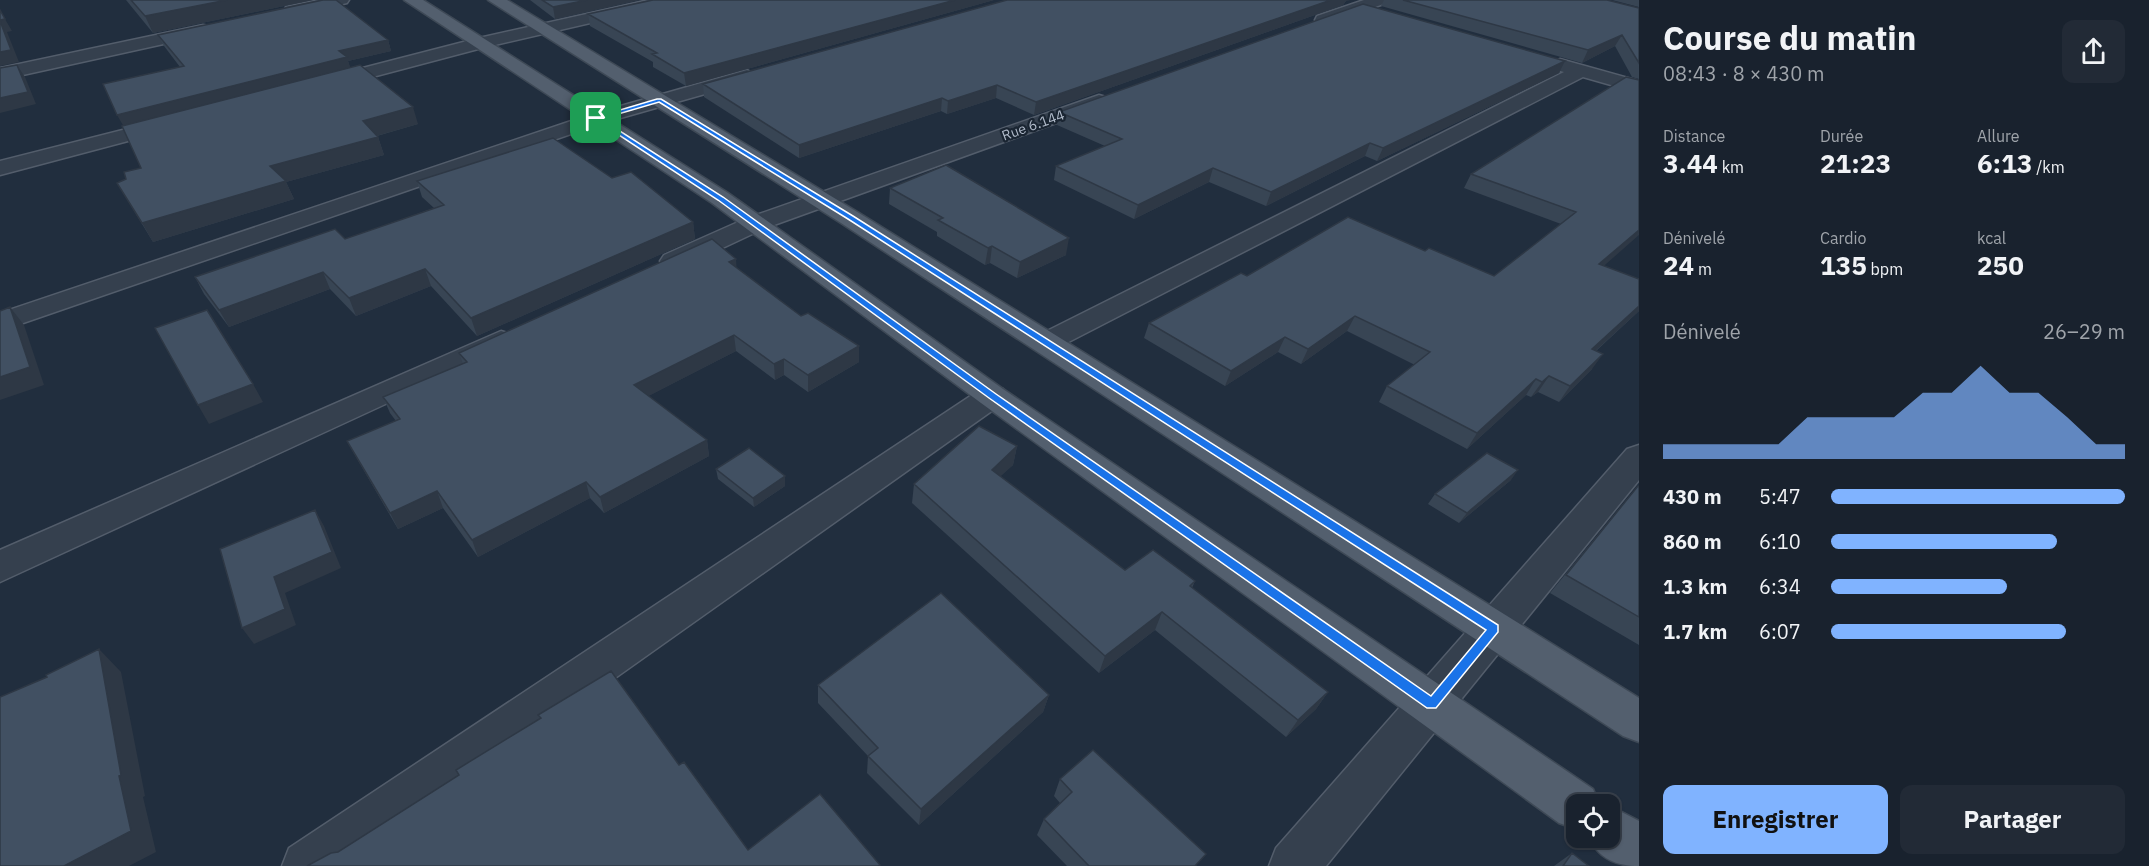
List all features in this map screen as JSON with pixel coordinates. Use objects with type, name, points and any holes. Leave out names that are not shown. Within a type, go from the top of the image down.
[{"type":"main road","points":[[412,0],[720,198],[992,396],[1566,799]]},
{"type":"main road","points":[[496,0],[822,201],[1639,722]]},
{"type":"main road","points":[[1620,837],[1639,850]]},
{"type":"street","points":[[273,15],[341,0]]},
{"type":"street","points":[[308,88],[479,43],[671,0]]},
{"type":"street","points":[[1330,0],[1392,17]]},
{"type":"street","points":[[1302,28],[1380,0]]},
{"type":"street","points":[[0,74],[216,27]]},
{"type":"street","points":[[1547,62],[1639,87]]},
{"type":"street","points":[[1045,343],[1581,71]]},
{"type":"street","points":[[0,322],[596,118],[761,72]]},
{"type":"street","name":"Rue 6.144","points":[[647,273],[754,224],[1112,96]]},
{"type":"street","points":[[0,168],[194,118]]},
{"type":"street","points":[[0,567],[528,327]]},
{"type":"street","points":[[308,866],[992,396]]},
{"type":"street","points":[[1294,866],[1639,457]]},
{"type":"building","points":[[131,0],[227,0],[145,16]]},
{"type":"building","points":[[323,0],[336,0],[388,40],[339,51],[347,57],[117,115],[103,84],[184,66],[158,35]]},
{"type":"building","points":[[542,0],[587,0],[553,7]]},
{"type":"building","points":[[653,0],[955,0],[684,73],[652,54],[657,53],[588,14]]},
{"type":"building","points":[[1007,0],[1331,0],[1036,102],[997,85],[948,101],[942,98],[799,145],[703,84]]},
{"type":"building","points":[[1403,0],[1607,0],[1639,8],[1639,63],[1622,35],[1588,50]]},
{"type":"building","points":[[1363,4],[1565,61],[1383,148],[1370,143],[1271,192],[1213,168],[1138,205],[1056,166],[1122,139],[1059,112]]},
{"type":"building","points":[[0,10],[5,19],[0,20]]},
{"type":"building","points":[[0,21],[11,50],[0,52]]},
{"type":"building","points":[[17,65],[28,92],[0,98],[0,68]]},
{"type":"building","points":[[360,65],[413,107],[363,121],[378,137],[270,166],[286,181],[142,223],[117,183],[126,179],[124,172],[141,168],[122,126]]},
{"type":"building","points":[[1626,77],[1639,80],[1639,230],[1599,264],[1639,279],[1639,306],[1592,349],[1603,354],[1570,386],[1549,376],[1542,382],[1536,379],[1477,433],[1387,386],[1430,352],[1355,316],[1308,349],[1285,337],[1231,371],[1149,323],[1241,273],[1247,276],[1348,217],[1425,251],[1429,248],[1494,276],[1576,212],[1471,174]]},
{"type":"building","points":[[553,138],[612,178],[631,172],[693,222],[471,318],[425,269],[349,298],[323,272],[219,310],[195,277],[335,229],[345,239],[444,205],[417,181]]},
{"type":"building","points":[[946,165],[1069,238],[1020,262],[992,246],[988,248],[938,220],[943,218],[890,188]]},
{"type":"building","points":[[712,239],[736,259],[729,262],[801,316],[808,313],[859,346],[808,375],[784,359],[774,364],[734,335],[634,385],[707,440],[600,497],[586,482],[472,540],[437,491],[390,513],[347,441],[400,419],[383,397],[467,362],[459,353]]},
{"type":"building","points":[[10,307],[30,367],[0,377],[0,311]]},
{"type":"building","points":[[207,310],[253,384],[198,405],[155,328]]},
{"type":"building","points":[[979,426],[1017,446],[992,470],[1125,570],[1153,550],[1195,581],[1190,586],[1328,692],[1298,720],[1162,612],[1105,656],[914,484]]},
{"type":"building","points":[[749,448],[785,476],[753,498],[716,469]]},
{"type":"building","points":[[1487,453],[1518,470],[1467,513],[1435,494]]},
{"type":"building","points":[[1639,487],[1639,617],[1566,575]]},
{"type":"building","points":[[315,510],[332,552],[274,577],[285,609],[242,628],[220,549]]},
{"type":"building","points":[[941,593],[1049,695],[921,809],[868,756],[878,748],[818,685]]},
{"type":"building","points":[[99,649],[121,775],[119,776],[131,831],[64,866],[0,866],[0,697],[47,677],[46,675]]},
{"type":"building","points":[[611,671],[679,765],[684,762],[748,850],[820,794],[880,865],[307,866],[331,853],[338,852],[459,775],[456,770],[541,718],[538,715]]},
{"type":"building","points":[[1093,750],[1206,854],[1195,866],[1089,866],[1044,819],[1072,792],[1060,779]]},
{"type":"building","points":[[1572,853],[1589,866],[1563,866]]},
{"type":"route","points":[[659,100],[800,186],[1494,629],[1432,704],[992,396],[720,198],[596,118],[659,100]]}]
